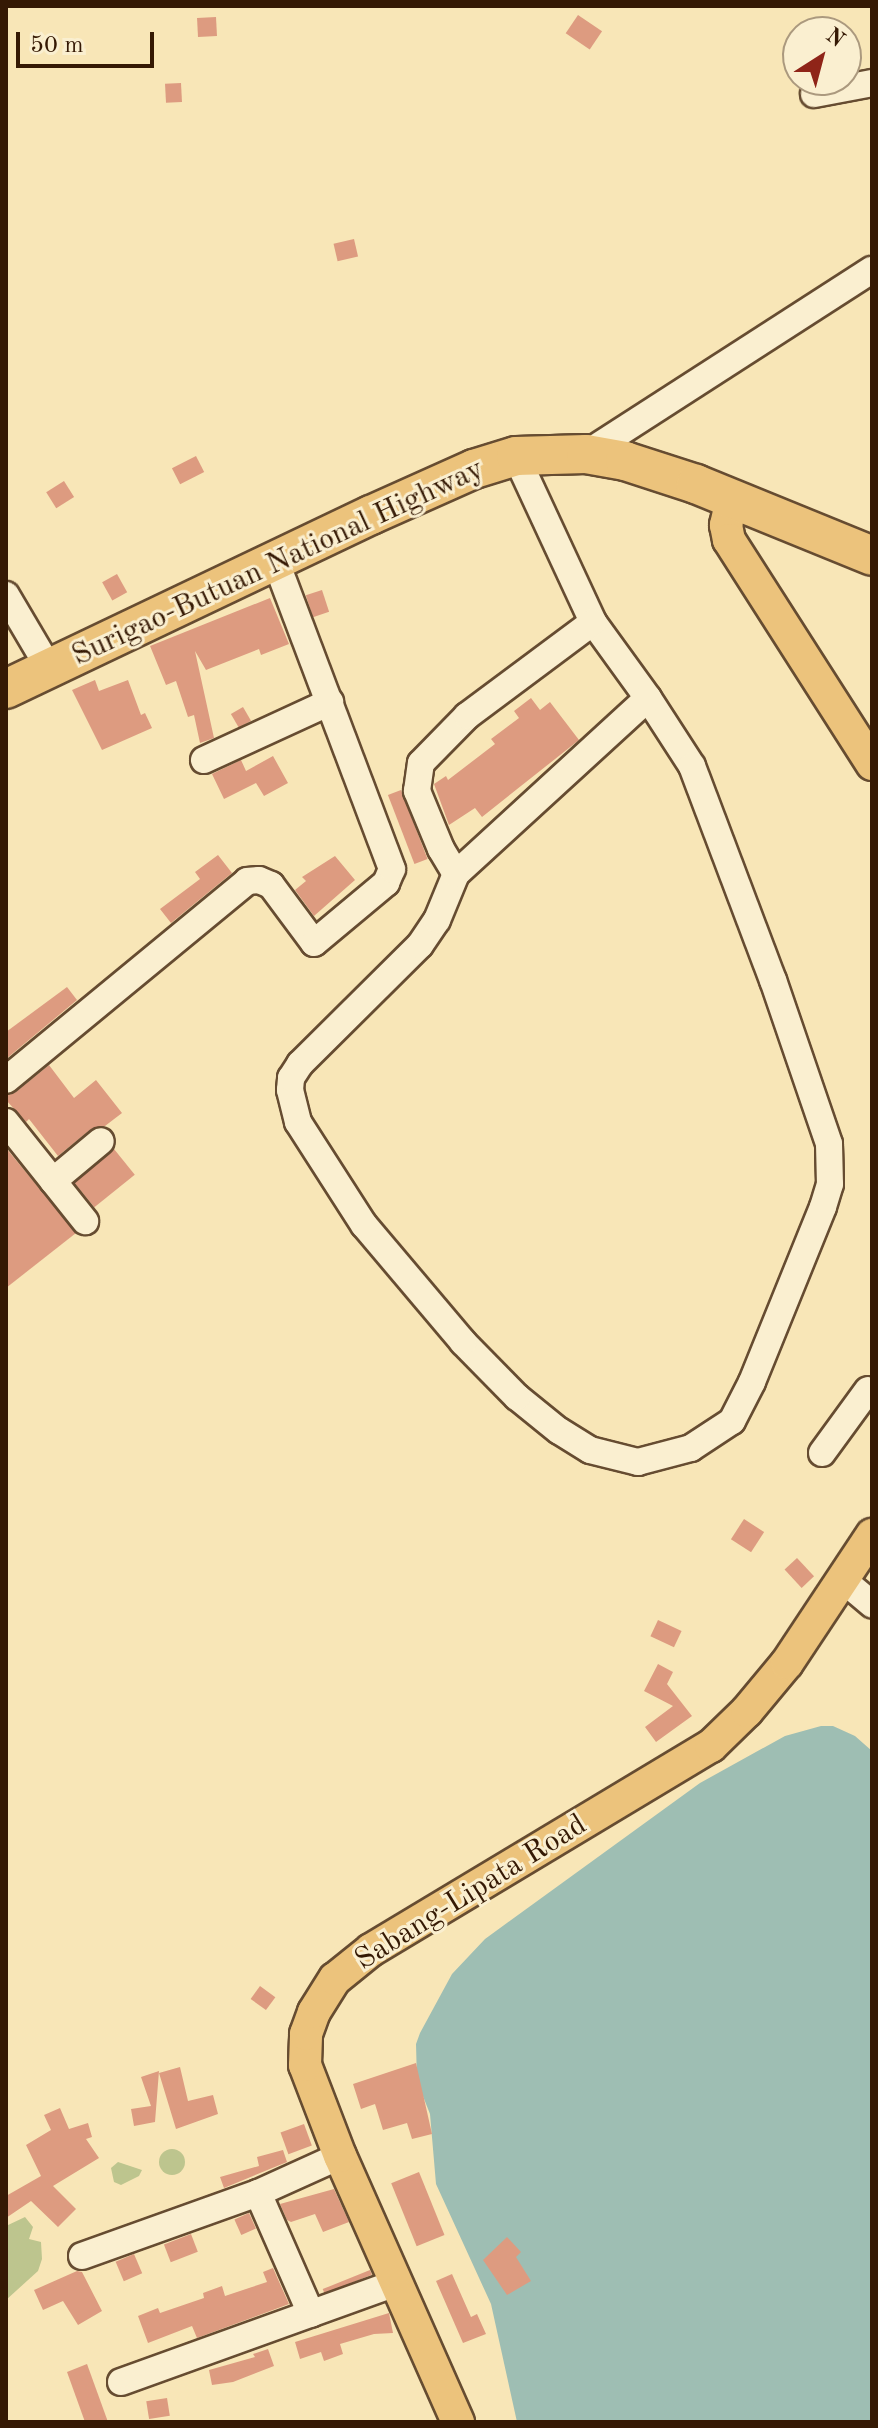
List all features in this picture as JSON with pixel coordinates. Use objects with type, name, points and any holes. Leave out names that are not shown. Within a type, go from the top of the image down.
[{"type":"highway","name":"Surigao-Butuan National Highway","points":[[6,689],[275,559],[474,469],[516,456],[586,454],[664,473],[872,556]]},
{"type":"main road","points":[[732,499],[726,525],[729,540],[872,764]]},
{"type":"main road","name":"Sabang-Lipata Road","points":[[458,2422],[399,2282],[340,2156],[305,2065],[305,2049],[314,2012],[335,1979],[371,1950],[711,1746],[747,1711],[787,1663],[872,1535]]},
{"type":"street","points":[[586,454],[872,270]]},
{"type":"street","points":[[516,456],[593,622],[648,698],[692,766],[778,995],[829,1144],[830,1184],[823,1207],[752,1382],[732,1421],[691,1448],[638,1462],[590,1450],[559,1431],[517,1397],[463,1342],[364,1225],[298,1122],[291,1104],[291,1078],[300,1064],[420,945],[437,920],[456,874],[648,698]]},
{"type":"street","points":[[6,1080],[247,881],[259,880],[271,885],[314,943],[386,883],[392,869],[275,559]]},
{"type":"street","points":[[6,595],[49,668]]},
{"type":"street","points":[[456,874],[441,849],[417,791],[421,763],[467,716],[593,622]]},
{"type":"street","points":[[204,760],[330,702]]},
{"type":"street","points":[[6,1122],[85,1221]]},
{"type":"street","points":[[53,1181],[101,1141]]},
{"type":"street","points":[[822,1453],[871,1390]]},
{"type":"street","points":[[843,1580],[872,1604]]},
{"type":"street","points":[[82,2256],[258,2193],[340,2156]]},
{"type":"street","points":[[258,2193],[311,2314]]},
{"type":"street","points":[[121,2382],[399,2282]]},
{"type":"green space","points":[[172,2149],[181,2153],[185,2162],[181,2171],[172,2175],[163,2171],[159,2162],[163,2153]]},
{"type":"green space","points":[[118,2162],[142,2170],[139,2176],[121,2185],[114,2182],[111,2168]]},
{"type":"green space","points":[[25,2217],[33,2227],[29,2239],[41,2242],[42,2259],[38,2271],[6,2300],[6,2226]]},
{"type":"water","points":[[821,1726],[833,1726],[855,1736],[872,1751],[872,2422],[517,2422],[491,2304],[436,2184],[430,2114],[417,2081],[416,2044],[420,2033],[452,1974],[485,1939],[700,1783],[785,1736]]},
{"type":"building","points":[[578,15],[602,31],[590,49],[566,33]]},
{"type":"building","points":[[216,17],[217,36],[198,37],[197,18]]},
{"type":"building","points":[[181,83],[182,102],[166,103],[165,84]]},
{"type":"building","points":[[354,239],[358,257],[338,261],[334,244]]},
{"type":"building","points":[[196,456],[204,472],[180,484],[172,468]]},
{"type":"building","points":[[64,481],[74,497],[56,508],[46,492]]},
{"type":"building","points":[[117,574],[127,592],[112,601],[102,582]]},
{"type":"building","points":[[322,590],[329,612],[313,617],[306,595]]},
{"type":"building","points":[[270,598],[289,644],[261,655],[259,649],[206,670],[195,651],[214,738],[200,743],[194,715],[188,717],[176,681],[166,685],[150,646]]},
{"type":"building","points":[[95,680],[99,691],[128,680],[141,715],[145,713],[152,728],[102,750],[72,690]]},
{"type":"building","points":[[531,698],[540,710],[550,702],[579,740],[482,817],[475,808],[449,825],[434,784],[446,776],[448,780],[495,744],[491,739],[519,718],[514,711]]},
{"type":"building","points":[[243,707],[251,721],[239,728],[231,714]]},
{"type":"building","points":[[273,756],[288,783],[264,796],[256,783],[224,799],[212,774],[241,760],[246,771]]},
{"type":"building","points":[[401,790],[428,859],[414,864],[388,795]]},
{"type":"building","points":[[218,855],[232,873],[171,923],[160,909],[200,879],[195,872]]},
{"type":"building","points":[[335,856],[355,880],[314,916],[295,890],[306,881],[302,877]]},
{"type":"building","points":[[67,987],[77,1000],[6,1059],[6,1032]]},
{"type":"building","points":[[49,1065],[74,1098],[96,1080],[122,1113],[105,1126],[91,1129],[58,1156],[29,1119],[26,1122],[6,1100],[6,1096],[16,1092]]},
{"type":"building","points":[[6,1148],[76,1233],[6,1288]]},
{"type":"building","points":[[114,1149],[135,1175],[94,1207],[74,1182]]},
{"type":"building","points":[[744,1519],[764,1532],[751,1552],[731,1539]]},
{"type":"building","points":[[797,1558],[814,1576],[802,1588],[785,1570]]},
{"type":"building","points":[[658,1620],[682,1631],[674,1647],[650,1636]]},
{"type":"building","points":[[658,1664],[673,1672],[667,1684],[692,1716],[656,1742],[645,1727],[673,1706],[644,1691]]},
{"type":"building","points":[[260,1986],[275,1997],[266,2010],[251,1999]]},
{"type":"building","points":[[416,2063],[432,2134],[412,2139],[407,2123],[383,2130],[375,2104],[361,2109],[353,2084]]},
{"type":"building","points":[[180,2067],[188,2101],[213,2095],[218,2114],[176,2129],[159,2073]]},
{"type":"building","points":[[159,2071],[155,2122],[134,2126],[131,2109],[151,2106],[141,2077]]},
{"type":"building","points":[[60,2108],[69,2129],[88,2123],[92,2137],[86,2139],[99,2158],[53,2186],[76,2209],[58,2227],[31,2201],[6,2218],[6,2196],[41,2176],[26,2145],[51,2130],[44,2115]]},
{"type":"building","points":[[304,2124],[312,2146],[288,2154],[281,2133]]},
{"type":"building","points":[[283,2150],[287,2162],[224,2188],[220,2177],[259,2166],[257,2157]]},
{"type":"building","points":[[419,2172],[444,2235],[417,2246],[391,2183]]},
{"type":"building","points":[[334,2189],[349,2222],[323,2232],[315,2214],[291,2222],[287,2220],[280,2204]]},
{"type":"building","points":[[249,2213],[256,2229],[241,2235],[234,2220]]},
{"type":"building","points":[[191,2234],[198,2252],[171,2262],[164,2244]]},
{"type":"building","points":[[507,2237],[521,2252],[516,2257],[531,2281],[507,2295],[483,2260]]},
{"type":"building","points":[[134,2254],[142,2273],[124,2281],[116,2262]]},
{"type":"building","points":[[273,2268],[289,2304],[197,2338],[192,2326],[148,2343],[138,2316],[158,2308],[160,2313],[204,2298],[203,2293],[222,2286],[225,2296],[267,2282],[263,2272]]},
{"type":"building","points":[[370,2270],[372,2275],[325,2294],[323,2289]]},
{"type":"building","points":[[77,2271],[82,2272],[102,2311],[78,2325],[63,2301],[43,2310],[34,2290]]},
{"type":"building","points":[[452,2274],[471,2317],[477,2314],[486,2334],[463,2343],[436,2281]]},
{"type":"building","points":[[389,2313],[393,2333],[374,2334],[340,2344],[343,2354],[324,2361],[321,2352],[300,2359],[295,2342]]},
{"type":"building","points":[[268,2349],[274,2366],[233,2382],[212,2385],[209,2370],[255,2357],[253,2354]]},
{"type":"building","points":[[87,2364],[108,2422],[85,2422],[67,2372]]},
{"type":"building","points":[[167,2398],[170,2416],[149,2419],[146,2401]]}]
